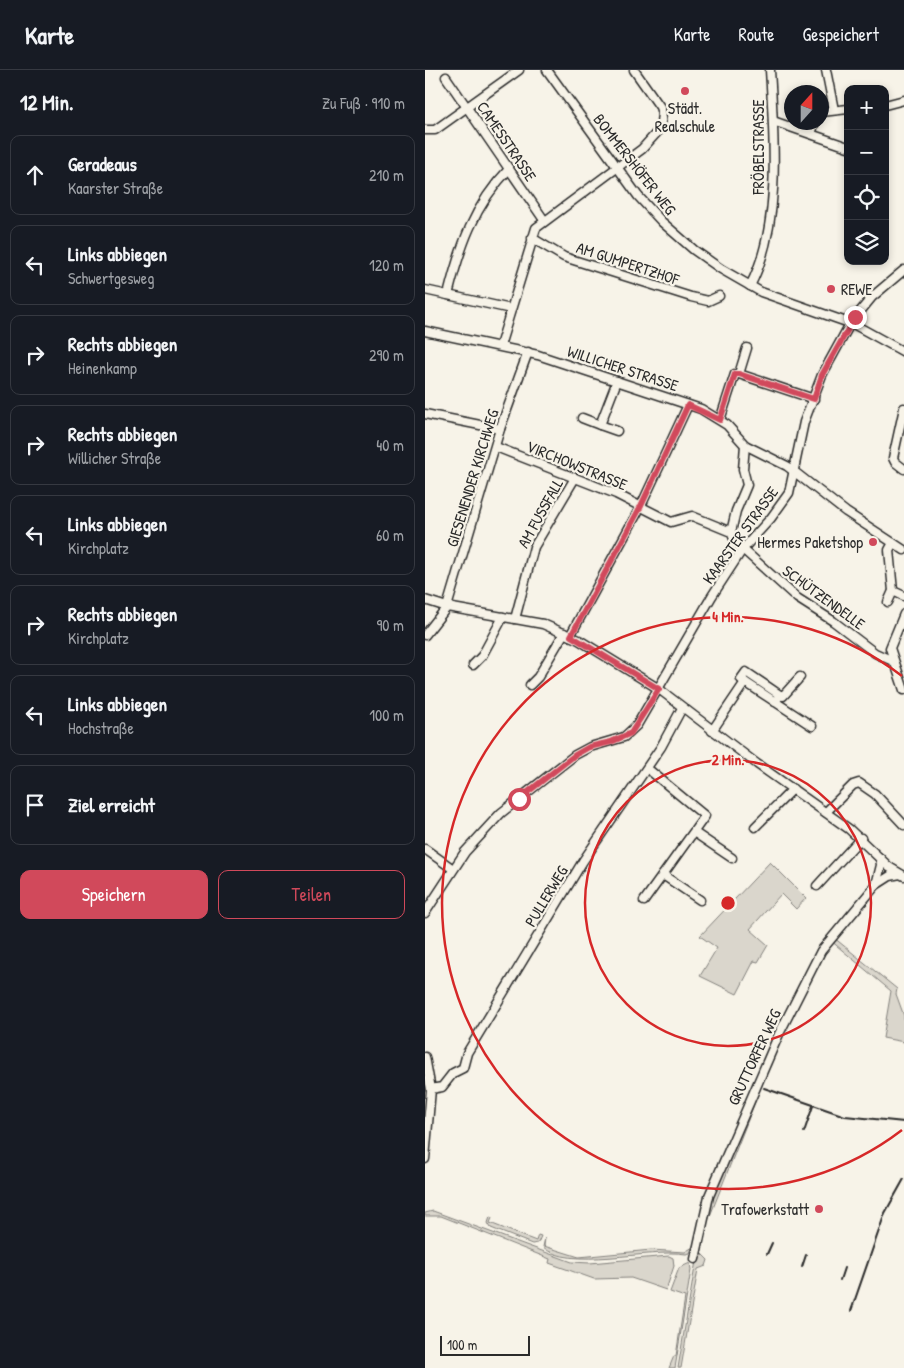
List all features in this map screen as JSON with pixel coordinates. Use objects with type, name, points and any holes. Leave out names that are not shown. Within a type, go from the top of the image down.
[{"type":"street","points":[[425,130],[435,130],[519,70]]},
{"type":"street","name":"BOMMERSHÖFER WEG","points":[[547,70],[617,168],[646,205],[674,233],[713,264],[751,286],[850,324],[904,352]]},
{"type":"street","points":[[500,346],[536,228],[544,220],[650,142],[663,122],[660,107],[635,70]]},
{"type":"street","name":"FRÖBELSTRASSE","points":[[751,286],[771,224],[773,121],[770,70]]},
{"type":"street","points":[[826,70],[834,110]]},
{"type":"street","name":"CAMESSTRASSE","points":[[446,77],[544,220]]},
{"type":"street","points":[[889,103],[904,100]]},
{"type":"street","points":[[829,111],[844,109]]},
{"type":"street","points":[[773,121],[844,146]]},
{"type":"street","points":[[811,134],[812,130]]},
{"type":"street","points":[[448,295],[463,240],[477,210],[509,169]]},
{"type":"street","name":"AM GUMPERTZHOF","points":[[533,238],[564,257],[691,297],[708,301],[719,296]]},
{"type":"street","name":"KAARSTER STRASSE","points":[[425,913],[453,869],[478,837],[501,814],[559,767],[589,747],[611,742],[631,733],[659,689],[712,596],[742,550],[785,500],[790,490],[804,422],[822,375],[850,324],[872,297],[904,270]]},
{"type":"street","points":[[425,290],[511,309]]},
{"type":"street","name":"WILLICHER STRASSE","points":[[425,331],[528,352],[688,405],[720,420],[745,445],[794,471],[846,512],[904,550]]},
{"type":"street","points":[[739,374],[747,348]]},
{"type":"street","name":"GIESENENDER KIRCHWEG","points":[[425,635],[447,607],[500,429],[528,352]]},
{"type":"street","points":[[720,420],[735,374],[814,399]]},
{"type":"street","points":[[600,425],[617,381]]},
{"type":"street","points":[[530,685],[538,677],[567,634],[641,506],[688,405]]},
{"type":"street","points":[[904,408],[893,458],[904,469]]},
{"type":"street","points":[[425,415],[500,429]]},
{"type":"street","points":[[582,418],[617,431]]},
{"type":"street","points":[[731,532],[736,511],[747,485],[743,465],[746,454],[745,445]]},
{"type":"street","name":"VIRCHOWSTRASSE","points":[[496,447],[641,506],[671,522],[692,516],[731,532]]},
{"type":"street","name":"AM FUSSFALL","points":[[515,619],[534,547],[575,478]]},
{"type":"street","name":"SCHÜTZENDELLE","points":[[731,532],[742,550],[800,600],[875,652],[893,661]]},
{"type":"street","points":[[888,602],[893,591],[889,550],[893,543]]},
{"type":"street","points":[[893,591],[904,596]]},
{"type":"street","points":[[425,600],[447,607],[543,624],[567,634],[659,689],[712,731],[861,838],[880,858],[902,875]]},
{"type":"street","points":[[904,614],[890,648],[893,661],[904,686]]},
{"type":"street","points":[[473,665],[482,656],[503,616]]},
{"type":"street","points":[[780,695],[746,672],[741,679],[812,726]]},
{"type":"street","points":[[775,702],[800,677]]},
{"type":"street","points":[[712,731],[745,682]]},
{"type":"street","name":"PULLERWEG","points":[[431,1089],[442,1087],[453,1073],[463,1068],[467,1053],[583,861],[648,768],[682,708]]},
{"type":"street","points":[[644,900],[705,816],[648,768]]},
{"type":"street","points":[[826,812],[853,786],[859,783],[875,794],[904,825]]},
{"type":"street","points":[[755,828],[793,790]]},
{"type":"street","points":[[695,832],[732,858]]},
{"type":"street","points":[[817,886],[861,838]]},
{"type":"street","points":[[425,849],[453,869]]},
{"type":"street","name":"GRUTTORFER WEG","points":[[876,885],[881,865],[880,858]]},
{"type":"street","points":[[663,875],[700,900]]},
{"type":"street","name":"GRUTTORFER WEG","points":[[695,1259],[709,1196],[779,1034],[821,951],[876,885],[890,876],[902,875]]},
{"type":"street","points":[[425,1057],[431,1089],[425,1159]]},
{"type":"shaded area","points":[[770,862],[806,898],[796,909],[781,894],[750,929],[768,945],[758,962],[754,961],[737,994],[700,976],[717,948],[700,936]]},
{"type":"shaded area","points":[[833,937],[897,989],[896,994],[904,1016],[904,1042],[883,1038],[891,991],[830,940]]},
{"type":"shaded area","points":[[758,1080],[763,1082],[706,1226],[701,1253],[708,1260],[706,1266],[698,1269],[681,1368],[678,1368],[704,1213]]},
{"type":"shaded area","points":[[433,1211],[572,1262],[590,1263],[669,1256],[673,1258],[674,1266],[666,1290],[631,1278],[594,1279],[549,1263],[550,1259],[441,1216],[425,1216],[425,1213]]},
{"type":"shaded area","points":[[490,1217],[492,1218],[490,1223],[536,1241],[538,1235],[541,1236],[538,1243],[532,1244],[491,1228],[488,1223]]},
{"type":"shaded area","points":[[545,1238],[544,1246],[579,1257],[651,1250],[685,1252],[692,1247],[690,1253],[686,1254],[670,1253],[590,1258],[571,1257],[555,1254],[543,1247]]},
{"type":"shaded area","points":[[690,1263],[691,1270],[675,1368],[669,1368],[674,1356],[676,1356],[685,1297],[670,1292],[679,1268]]},
{"type":"railway","points":[[764,1088],[845,1116],[904,1122]]},
{"type":"railway","points":[[804,1132],[813,1106]]},
{"type":"railway","points":[[851,1311],[885,1213],[904,1179]]},
{"type":"railway","points":[[767,1254],[772,1243]]},
{"type":"railway","points":[[802,1267],[806,1255]]},
{"type":"railway","points":[[840,1280],[844,1268]]},
{"type":"place","name":"Städt. Realschule","points":[[685,91]]},
{"type":"place","name":"REWE","points":[[831,289]]},
{"type":"place","name":"Hermes Paketshop","points":[[873,542]]},
{"type":"place","name":"Trafowerkstatt","points":[[819,1209]]},
{"type":"route","points":[[519,799],[575,755],[589,747],[611,742],[631,733],[659,689],[571,636],[641,506],[688,405],[710,413],[720,420],[735,374],[814,399],[822,375],[855,317]]}]
